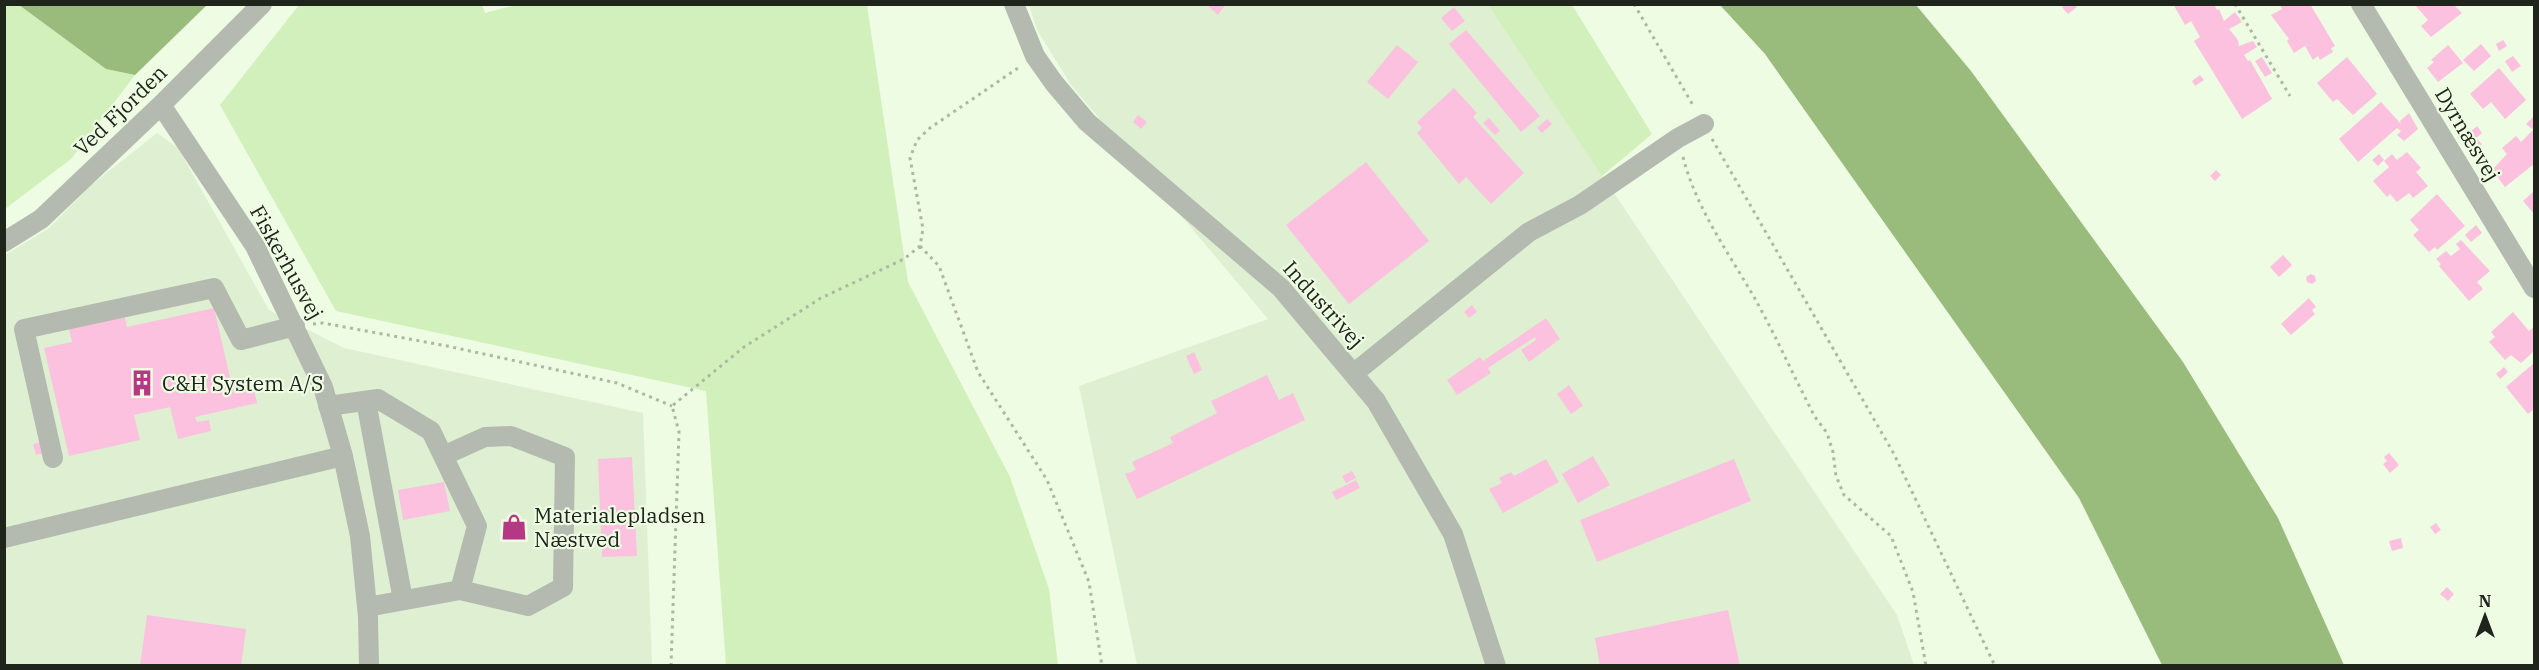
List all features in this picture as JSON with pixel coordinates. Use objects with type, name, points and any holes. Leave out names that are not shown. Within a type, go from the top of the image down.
[{"type":"street","name":"Ved Fjorden","points":[[4,242],[41,219],[161,105],[262,4]]},
{"type":"street","name":"Industrivej","points":[[1014,4],[1035,56],[1087,122],[1281,288],[1376,401],[1453,534],[1496,666]]},
{"type":"street","name":"Dyrnæsvej","points":[[2361,4],[2531,274]]},
{"type":"street","name":"Fiskerhusvej","points":[[161,105],[255,246],[323,387],[343,456],[360,536],[367,607],[369,666]]},
{"type":"street","points":[[1353,374],[1529,232],[1580,205],[1678,138],[1704,123]]},
{"type":"street","points":[[53,458],[24,329],[214,288],[241,340],[295,326]]},
{"type":"street","points":[[328,406],[378,399],[432,431],[477,526],[460,590]]},
{"type":"street","points":[[366,401],[403,600]]},
{"type":"street","points":[[367,607],[460,590],[528,606],[563,587],[565,457],[511,436],[485,437],[443,456]]},
{"type":"street","points":[[4,538],[343,456]]},
{"type":"path","points":[[1634,4],[1894,453],[1995,666]]},
{"type":"path","points":[[2235,4],[2290,96]]},
{"type":"path","points":[[672,406],[744,346],[821,298],[904,259],[920,246],[923,229],[910,158],[917,140],[930,128],[1004,78]]},
{"type":"path","points":[[1678,138],[1689,182],[1755,299],[1815,417],[1827,433],[1833,452],[1836,476],[1844,495],[1891,537],[1914,592],[1926,666]]},
{"type":"path","points":[[920,246],[939,266],[978,372],[1047,480],[1089,582],[1102,666]]},
{"type":"path","points":[[295,326],[323,323],[459,349],[617,383],[672,406]]},
{"type":"path","points":[[671,666],[679,432],[672,406]]},
{"type":"shaded area","points":[[482,4],[485,13],[520,4],[867,5],[908,282],[1010,477],[1049,589],[1058,665],[726,665],[706,391],[336,311],[220,105],[299,5]]},
{"type":"shaded area","points":[[5,5],[19,5],[106,69],[135,75],[71,159],[5,209]]},
{"type":"shaded area","points":[[19,5],[207,5],[135,75],[106,69]]},
{"type":"shaded area","points":[[1029,5],[1488,5],[1897,615],[1914,665],[1137,665],[1079,386],[1268,319],[1071,85],[1037,30]]},
{"type":"shaded area","points":[[1488,5],[1572,5],[1652,134],[1602,176]]},
{"type":"shaded area","points":[[1720,5],[1916,5],[1971,71],[2183,362],[2278,518],[2344,665],[2162,665],[2079,498],[1765,54]]},
{"type":"shaded area","points":[[157,133],[178,148],[269,310],[344,348],[643,413],[652,665],[5,666],[5,255],[49,228],[90,186]]},
{"type":"building","points":[[1206,4],[1226,4],[1218,15]]},
{"type":"building","points":[[2065,4],[2074,4],[2077,7],[2068,14],[2062,7]]},
{"type":"building","points":[[2173,4],[2214,4],[2224,21],[2235,12],[2242,22],[2229,29],[2238,40],[2239,46],[2253,41],[2257,47],[2244,55],[2248,61],[2250,60],[2272,99],[2242,119],[2194,41],[2200,37],[2191,21],[2185,25]]},
{"type":"building","points":[[2279,4],[2310,4],[2335,46],[2331,48],[2333,52],[2320,60],[2318,56],[2313,60],[2305,46],[2294,53],[2287,41],[2289,39],[2271,15],[2282,9]]},
{"type":"building","points":[[2415,5],[2454,5],[2462,13],[2431,37],[2421,26],[2428,20]]},
{"type":"building","points":[[1454,7],[1465,21],[1452,31],[1441,18]]},
{"type":"building","points":[[1466,30],[1540,116],[1521,132],[1449,44]]},
{"type":"building","points":[[2503,40],[2507,46],[2499,51],[2496,44]]},
{"type":"building","points":[[2481,44],[2491,56],[2474,71],[2463,60]]},
{"type":"building","points":[[1397,45],[1418,62],[1388,99],[1367,82]]},
{"type":"building","points":[[2448,45],[2463,63],[2438,82],[2427,68],[2434,62],[2431,60]]},
{"type":"building","points":[[2513,56],[2521,66],[2512,72],[2505,61]]},
{"type":"building","points":[[2262,57],[2272,73],[2265,77],[2255,61]]},
{"type":"building","points":[[2347,57],[2377,94],[2353,115],[2337,99],[2333,102],[2317,83]]},
{"type":"building","points":[[2499,68],[2526,100],[2505,119],[2491,102],[2483,109],[2470,94]]},
{"type":"building","points":[[2200,75],[2204,80],[2195,86],[2192,81]]},
{"type":"building","points":[[1454,88],[1477,113],[1473,117],[1524,173],[1491,204],[1466,177],[1459,184],[1417,133],[1422,128],[1417,122]]},
{"type":"building","points":[[2381,102],[2401,124],[2400,121],[2409,113],[2418,129],[2404,141],[2397,135],[2401,131],[2397,128],[2358,162],[2339,139]]},
{"type":"building","points":[[1138,115],[1147,122],[1141,129],[1133,122]]},
{"type":"building","points":[[2534,116],[2534,127],[2532,129],[2526,124]]},
{"type":"building","points":[[1489,118],[1500,131],[1495,135],[1483,123]]},
{"type":"building","points":[[1547,119],[1552,124],[1542,133],[1537,128]]},
{"type":"building","points":[[2477,126],[2482,133],[2476,138],[2482,144],[2471,154],[2458,138],[2467,130],[2469,133]]},
{"type":"building","points":[[2534,129],[2534,164],[2505,187],[2492,170],[2507,154],[2502,148],[2516,136],[2521,142]]},
{"type":"building","points":[[2407,152],[2421,168],[2416,172],[2428,186],[2413,198],[2409,193],[2397,202],[2390,194],[2387,197],[2373,181],[2389,167],[2384,161],[2392,154],[2397,160]]},
{"type":"building","points":[[2379,154],[2384,160],[2378,166],[2372,160]]},
{"type":"building","points":[[1366,162],[1429,241],[1349,304],[1286,225]]},
{"type":"building","points":[[2216,170],[2221,175],[2215,181],[2210,176]]},
{"type":"building","points":[[2534,191],[2534,214],[2523,201]]},
{"type":"building","points":[[2437,194],[2465,226],[2437,250],[2435,247],[2429,252],[2413,235],[2419,230],[2410,220]]},
{"type":"building","points":[[2476,225],[2482,233],[2471,242],[2465,235]]},
{"type":"building","points":[[2461,240],[2490,271],[2477,282],[2483,289],[2469,301],[2439,266],[2441,264],[2436,259],[2446,251],[2451,256],[2460,249],[2456,244]]},
{"type":"building","points":[[2283,255],[2292,265],[2279,277],[2270,267]]},
{"type":"building","points":[[2311,274],[2315,276],[2316,281],[2312,284],[2307,282],[2306,277]]},
{"type":"building","points":[[2309,298],[2316,307],[2312,310],[2315,314],[2291,335],[2281,324]]},
{"type":"building","points":[[1472,305],[1477,312],[1469,318],[1464,312]]},
{"type":"building","name":"C&H System A/S","points":[[214,308],[232,386],[252,381],[257,403],[195,417],[197,422],[209,420],[211,431],[178,439],[170,407],[134,415],[140,440],[69,456],[44,348],[72,342],[68,326],[124,313],[127,327]]},
{"type":"building","points":[[2513,312],[2529,331],[2534,327],[2534,351],[2521,363],[2511,355],[2505,360],[2489,342],[2495,337],[2491,332]]},
{"type":"building","points":[[1546,318],[1560,339],[1529,362],[1521,350],[1536,340],[1535,337],[1488,368],[1491,373],[1457,395],[1447,380],[1480,357],[1483,361]]},
{"type":"building","points":[[1194,352],[1202,370],[1194,374],[1186,356]]},
{"type":"building","points":[[2534,363],[2534,409],[2528,414],[2506,387]]},
{"type":"building","points":[[2504,367],[2508,372],[2500,379],[2496,374]]},
{"type":"building","points":[[1267,375],[1279,400],[1293,393],[1305,420],[1137,499],[1125,474],[1136,470],[1132,462],[1173,443],[1170,437],[1217,413],[1211,401]]},
{"type":"building","points":[[1569,385],[1583,406],[1571,414],[1557,394]]},
{"type":"building","points":[[41,442],[44,453],[36,455],[33,444]]},
{"type":"building","points":[[2389,453],[2399,465],[2390,473],[2383,464],[2387,461],[2384,457]]},
{"type":"building","points":[[1593,456],[1610,485],[1578,503],[1562,474]]},
{"type":"building","points":[[632,457],[637,556],[602,557],[598,459]]},
{"type":"building","points":[[1546,459],[1559,482],[1503,513],[1489,489],[1502,483],[1499,478],[1511,472],[1514,476]]},
{"type":"building","points":[[1734,459],[1751,501],[1597,562],[1580,520]]},
{"type":"building","points":[[1352,471],[1356,478],[1346,483],[1342,476]]},
{"type":"building","points":[[1356,480],[1360,488],[1336,500],[1332,492]]},
{"type":"building","points":[[444,482],[450,511],[403,520],[398,490]]},
{"type":"building","points":[[2436,523],[2441,530],[2435,534],[2430,527]]},
{"type":"building","points":[[2401,538],[2403,548],[2392,551],[2389,541]]},
{"type":"building","points":[[2447,587],[2454,594],[2448,601],[2440,594]]},
{"type":"building","points":[[1728,610],[1740,666],[1600,666],[1595,638]]},
{"type":"building","points":[[147,615],[246,629],[241,666],[140,666]]},
{"type":"place","name":"C&H System A/S","points":[[142,383]]},
{"type":"place","name":"Materialepladsen Næstved","points":[[514,527]]}]
